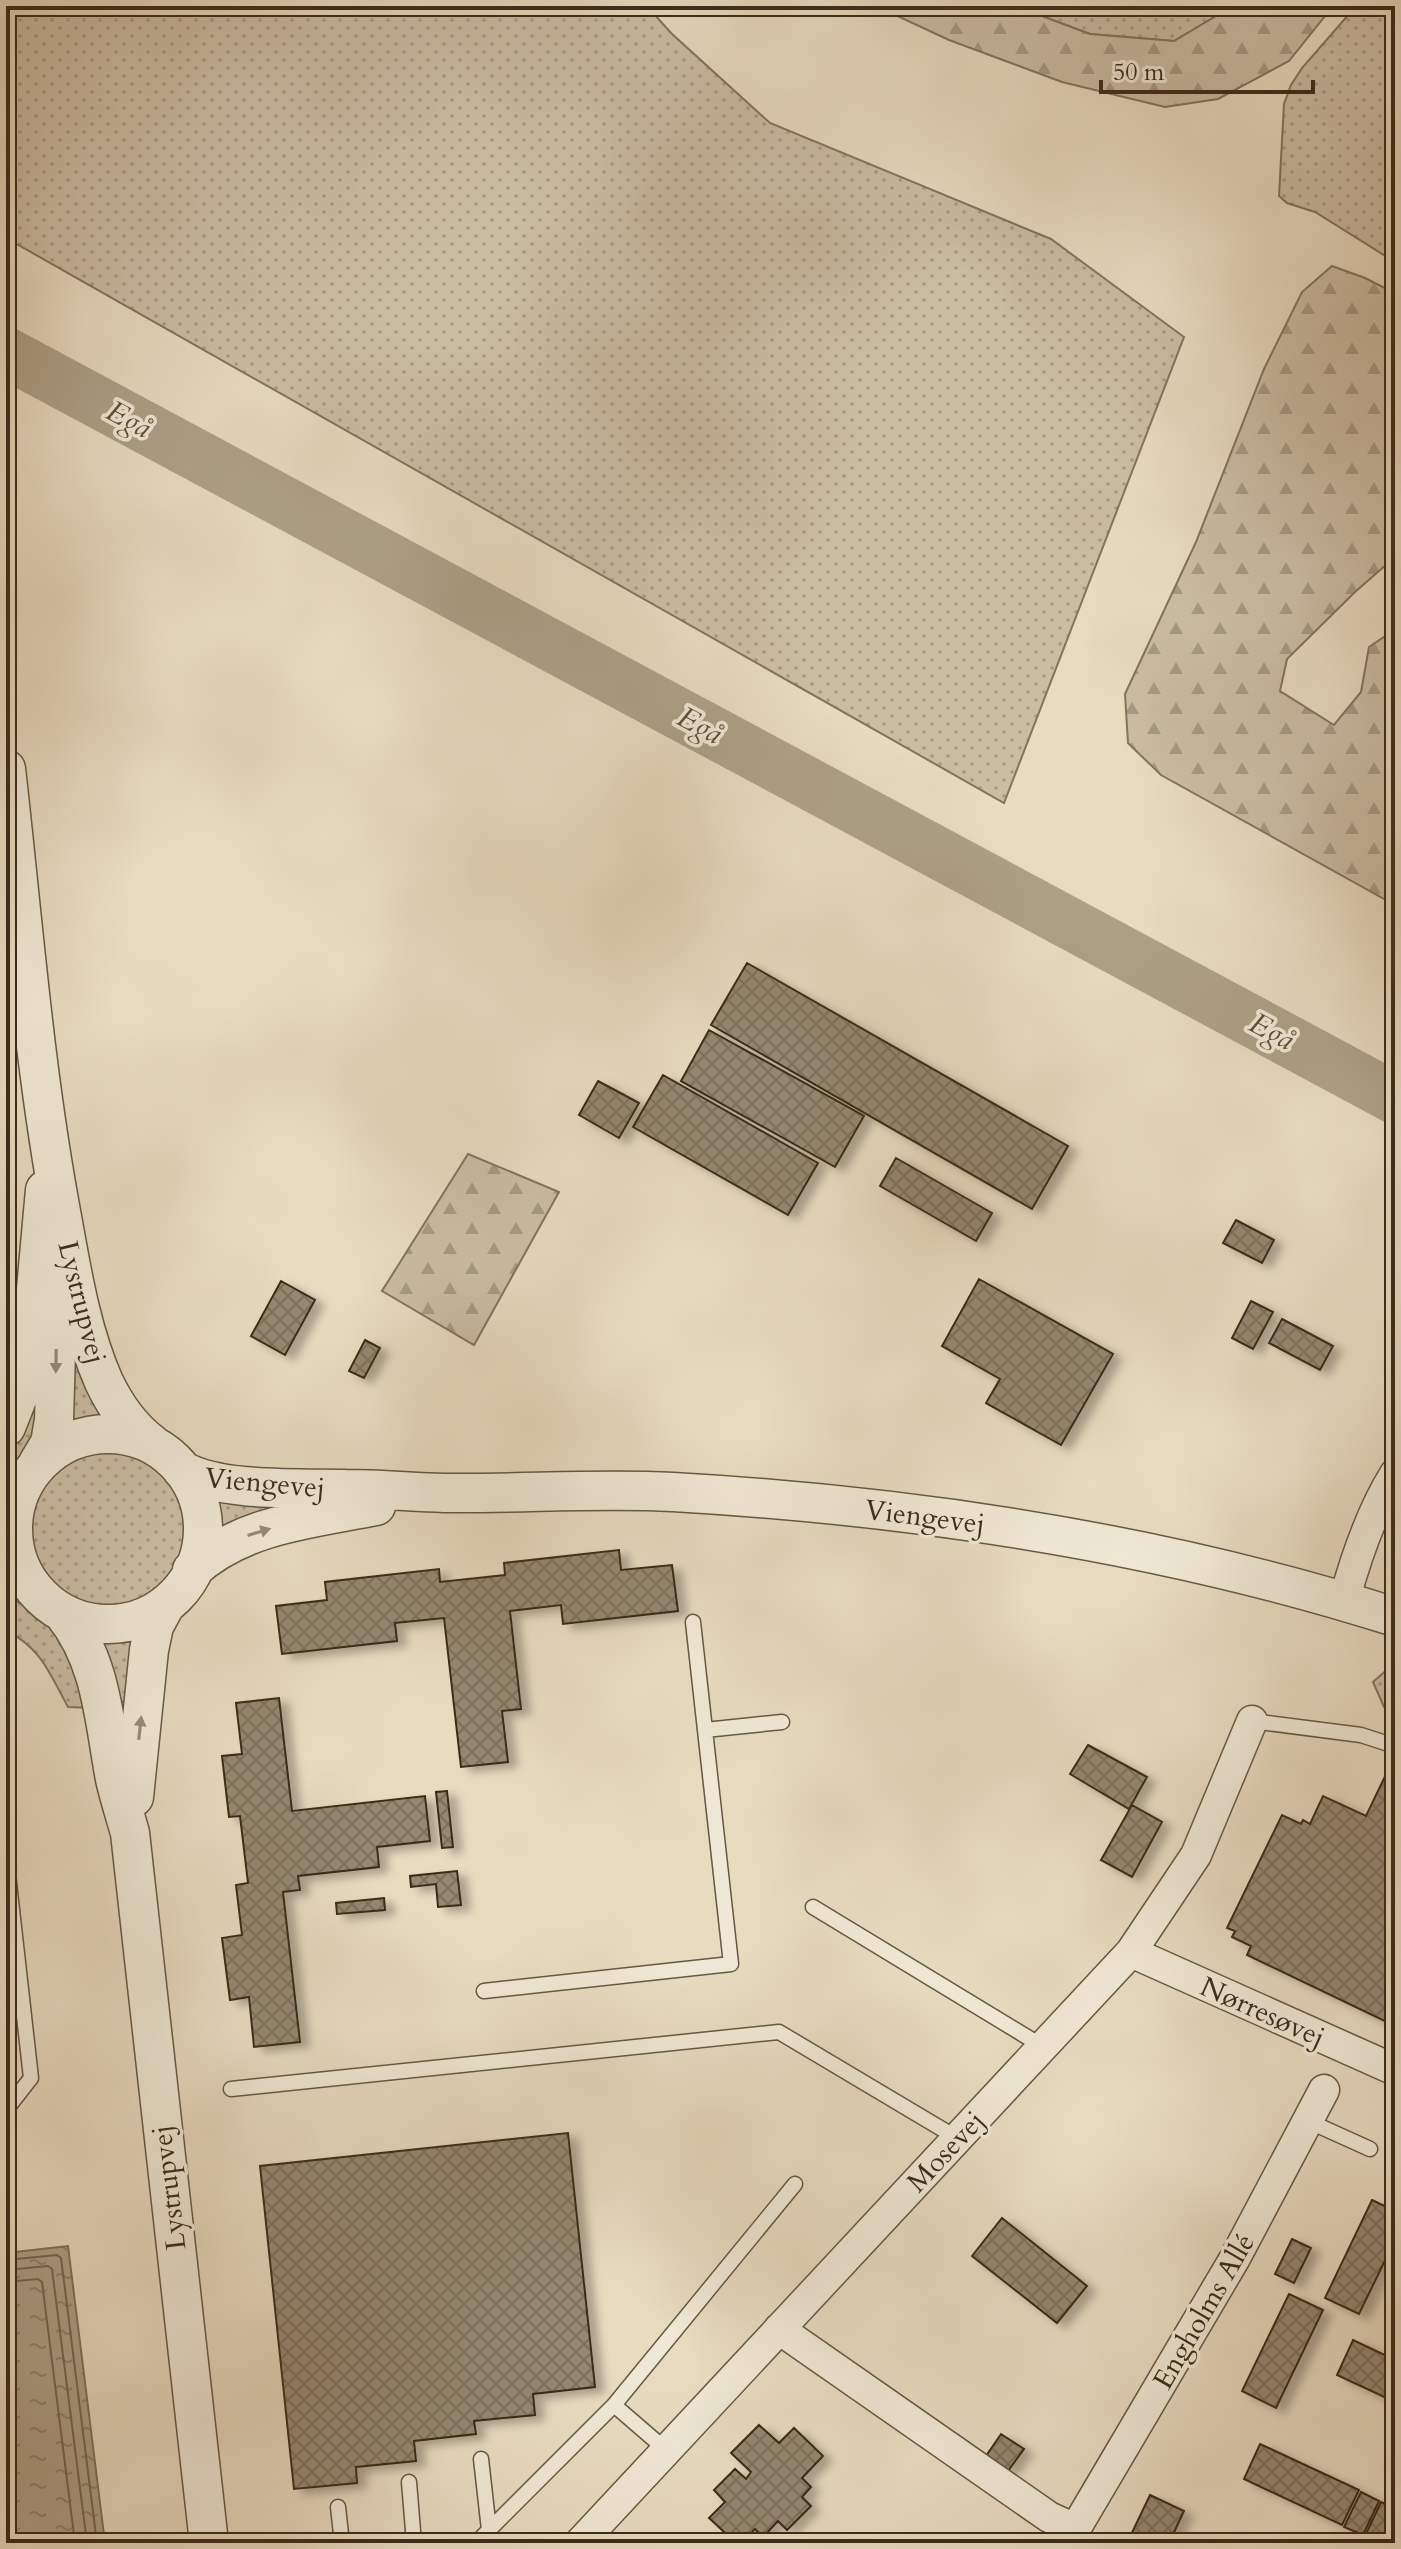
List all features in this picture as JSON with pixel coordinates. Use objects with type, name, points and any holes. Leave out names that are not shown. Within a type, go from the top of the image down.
[{"type":"street","name":"Lystrupvej","points":[[6,769],[48,1143],[74,1280],[97,1363],[119,1407],[152,1444]]},
{"type":"street","name":"Lystrupvej","points":[[22,1485],[51,1438],[56,1366],[53,1275],[45,1187],[48,1143]]},
{"type":"street","points":[[6,1427],[23,1384],[30,1355],[45,1187]]},
{"type":"street","points":[[6,1586],[30,1591],[53,1605],[87,1622],[118,1623],[138,1619],[166,1604],[192,1570],[201,1542],[201,1516],[197,1497],[182,1470],[152,1444],[124,1435],[88,1436],[60,1446],[22,1485],[16,1506],[15,1542],[22,1568],[53,1605]]},
{"type":"street","name":"Viengevej","points":[[182,1470],[202,1480],[249,1485],[445,1493],[530,1490],[672,1492],[909,1512],[1066,1536],[1266,1579],[1395,1617]]},
{"type":"street","points":[[1344,1601],[1368,1529],[1395,1474]]},
{"type":"street","name":"Viengevej","points":[[192,1570],[226,1545],[253,1533],[320,1516],[445,1493]]},
{"type":"street","name":"Lystrupvej","points":[[130,1833],[149,1650],[154,1626],[166,1604]]},
{"type":"street","name":"Lystrupvej","points":[[53,1605],[78,1633],[96,1676],[130,1833],[209,2543]]},
{"type":"street","name":"Mosevej","points":[[580,2543],[1131,1952],[1196,1855],[1252,1721]]},
{"type":"street","name":"Nørresøvej","points":[[1131,1952],[1395,2070]]},
{"type":"street","name":"Engholms Allé","points":[[779,2329],[1049,2517],[1071,2536],[1235,2258],[1324,2090]]},
{"type":"lane","points":[[484,1991],[731,1964],[693,1622]]},
{"type":"lane","points":[[1252,1721],[1361,1735],[1395,1746]]},
{"type":"lane","points":[[705,1730],[782,1722]]},
{"type":"lane","points":[[6,1856],[31,2078],[6,2110]]},
{"type":"lane","points":[[813,1907],[1042,2046]]},
{"type":"lane","points":[[231,2089],[779,2032],[957,2138]]},
{"type":"lane","points":[[1308,2121],[1370,2149]]},
{"type":"lane","points":[[476,2543],[614,2405],[795,2184]]},
{"type":"lane","points":[[614,2405],[665,2449]]},
{"type":"lane","points":[[481,2459],[489,2530]]},
{"type":"lane","points":[[409,2482],[414,2543]]},
{"type":"lane","points":[[338,2507],[342,2543]]},
{"type":"green space","points":[[6,6],[647,6],[671,33],[770,123],[1051,239],[1184,337],[1004,803],[6,238]]},
{"type":"green space","points":[[888,6],[1015,6],[1090,34],[1174,41],[1233,6],[1333,6],[1289,61],[1218,99],[1165,107],[1062,82],[949,40],[891,13]]},
{"type":"green space","points":[[1015,6],[1233,6],[1174,41],[1090,34]]},
{"type":"green space","points":[[1356,6],[1395,6],[1395,262],[1315,212],[1287,203],[1279,196],[1284,104],[1291,85]]},
{"type":"green space","points":[[1332,266],[1395,293],[1395,557],[1287,659],[1280,691],[1334,725],[1361,692],[1369,647],[1395,632],[1395,905],[1161,775],[1128,743],[1125,694],[1196,542],[1264,369],[1302,292]]},
{"type":"green space","points":[[468,1154],[559,1192],[474,1345],[382,1291]]},
{"type":"green space","points":[[77,1339],[100,1417],[68,1426],[66,1340]]},
{"type":"green space","points":[[33,1377],[43,1419],[6,1481],[6,1444]]},
{"type":"green space","points":[[107,1449],[138,1455],[163,1473],[181,1498],[187,1529],[181,1560],[163,1585],[138,1603],[107,1609],[76,1603],[51,1585],[33,1560],[27,1529],[33,1498],[51,1473],[76,1455]]},
{"type":"green space","points":[[213,1496],[299,1497],[272,1515],[220,1528]]},
{"type":"green space","points":[[6,1598],[24,1604],[39,1614],[62,1641],[92,1708],[68,1707],[37,1654],[6,1630]]},
{"type":"green space","points":[[140,1634],[131,1700],[117,1703],[103,1640]]},
{"type":"green space","points":[[1390,1667],[1395,1669],[1395,1712],[1384,1707],[1373,1682]]},
{"type":"water","points":[[68,2246],[105,2543],[6,2543],[6,2253]]},
{"type":"building","points":[[747,963],[1068,1146],[1032,1209],[711,1025]]},
{"type":"building","points":[[709,1030],[864,1116],[835,1167],[681,1081]]},
{"type":"building","points":[[663,1075],[818,1163],[788,1215],[633,1127]]},
{"type":"building","points":[[598,1081],[639,1103],[619,1138],[579,1115]]},
{"type":"building","points":[[896,1158],[992,1213],[976,1241],[880,1186]]},
{"type":"building","points":[[1236,1220],[1274,1240],[1262,1263],[1223,1243]]},
{"type":"building","points":[[979,1279],[1113,1354],[1061,1445],[986,1403],[1000,1379],[942,1346]]},
{"type":"building","points":[[281,1281],[315,1300],[285,1355],[251,1336]]},
{"type":"building","points":[[1251,1301],[1273,1312],[1253,1349],[1232,1338]]},
{"type":"building","points":[[1282,1319],[1333,1346],[1320,1370],[1269,1343]]},
{"type":"building","points":[[365,1340],[380,1348],[364,1378],[349,1371]]},
{"type":"building","points":[[619,1550],[621,1570],[672,1565],[678,1611],[563,1624],[561,1605],[510,1611],[521,1709],[502,1711],[508,1762],[461,1767],[444,1618],[395,1623],[397,1641],[282,1654],[276,1606],[327,1600],[325,1582],[439,1569],[440,1582],[505,1575],[504,1563]]},
{"type":"building","points":[[279,1698],[292,1811],[425,1796],[430,1841],[377,1847],[379,1867],[298,1876],[300,1890],[283,1892],[300,2042],[254,2047],[249,1997],[230,2000],[222,1938],[242,1935],[236,1885],[248,1883],[240,1816],[229,1817],[222,1756],[242,1754],[236,1703]]},
{"type":"building","points":[[1088,1745],[1147,1777],[1129,1809],[1070,1774]]},
{"type":"building","points":[[1390,1766],[1395,1769],[1395,2026],[1247,1955],[1251,1946],[1232,1937],[1235,1931],[1227,1928],[1282,1815],[1301,1824],[1303,1820],[1310,1824],[1323,1796],[1366,1816]]},
{"type":"building","points":[[447,1791],[453,1847],[442,1848],[436,1792]]},
{"type":"building","points":[[1132,1805],[1162,1822],[1132,1877],[1101,1860]]},
{"type":"building","points":[[457,1871],[461,1905],[438,1907],[436,1884],[411,1887],[410,1876]]},
{"type":"building","points":[[384,1898],[385,1910],[337,1914],[336,1903]]},
{"type":"building","points":[[568,2133],[595,2387],[533,2394],[535,2415],[474,2421],[476,2434],[414,2441],[416,2461],[356,2467],[357,2483],[294,2489],[260,2166]]},
{"type":"building","points":[[1372,2200],[1395,2211],[1395,2240],[1359,2314],[1325,2298]]},
{"type":"building","points":[[1002,2218],[1087,2286],[1057,2323],[972,2256]]},
{"type":"building","points":[[1292,2239],[1311,2248],[1294,2283],[1275,2274]]},
{"type":"building","points":[[1289,2294],[1323,2310],[1276,2408],[1242,2391]]},
{"type":"building","points":[[1353,2340],[1395,2360],[1395,2402],[1337,2375]]},
{"type":"building","points":[[759,2425],[779,2443],[794,2428],[823,2456],[802,2478],[811,2487],[802,2497],[811,2506],[787,2530],[778,2521],[763,2537],[755,2529],[741,2543],[736,2543],[709,2518],[725,2502],[714,2490],[735,2469],[746,2479],[751,2472],[731,2453]]},
{"type":"building","points":[[1001,2434],[1024,2449],[1008,2471],[986,2456]]},
{"type":"building","points":[[1260,2444],[1359,2490],[1342,2525],[1244,2479]]},
{"type":"building","points":[[1361,2492],[1379,2501],[1363,2535],[1344,2527]]},
{"type":"building","points":[[1150,2495],[1184,2511],[1169,2543],[1127,2543]]},
{"type":"building","points":[[1381,2502],[1395,2508],[1395,2543],[1380,2543],[1365,2536]]},
{"type":"waterway","name":"Egå","points":[[6,353],[1395,1098]]}]
